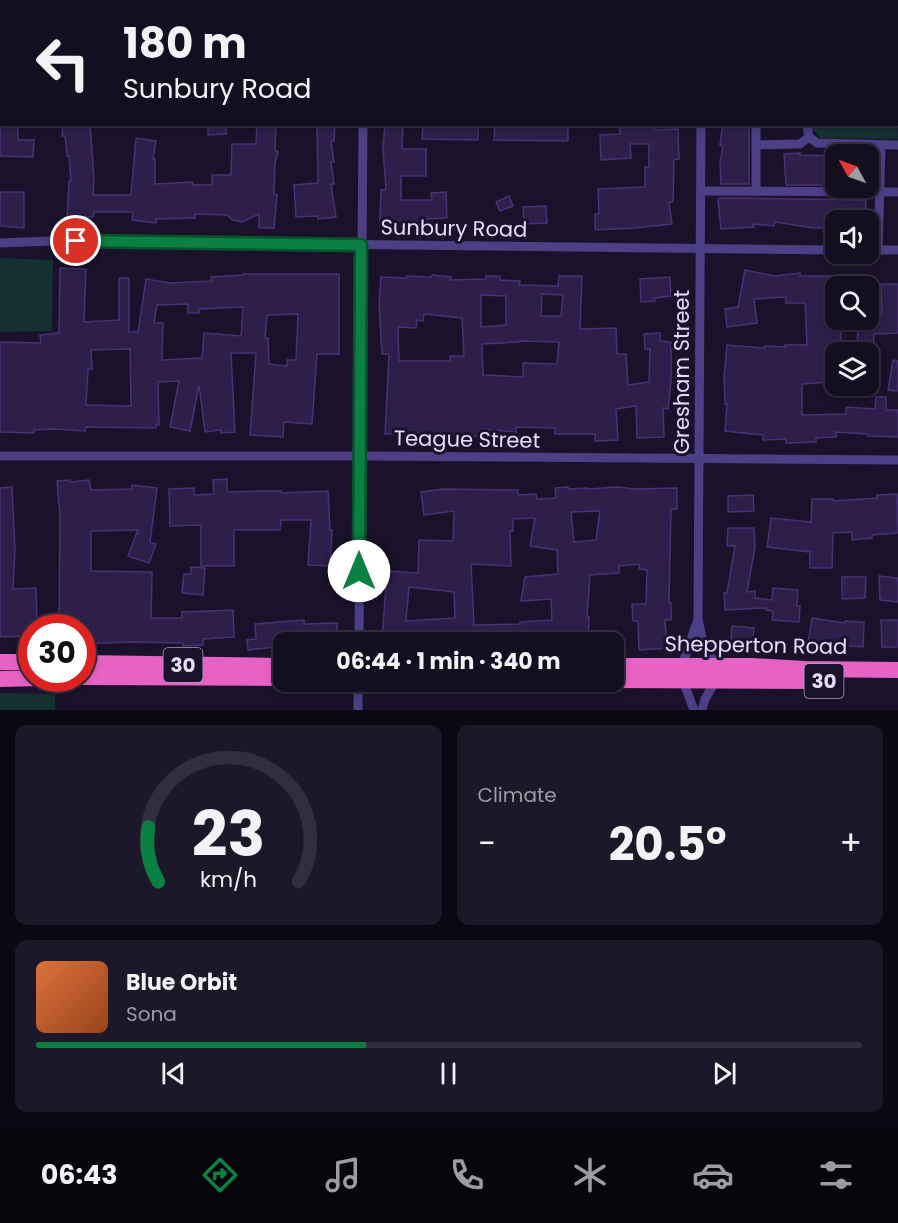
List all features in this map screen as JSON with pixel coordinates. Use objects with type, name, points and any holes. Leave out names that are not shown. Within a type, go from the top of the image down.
[{"type":"highway","points":[[0,662],[18,662]]},
{"type":"highway","name":"30","points":[[96,663],[273,666]]},
{"type":"highway","name":"Shepperton Road","points":[[624,667],[683,673],[898,670]]},
{"type":"highway","name":"Shepperton Road","points":[[624,679],[683,673]]},
{"type":"highway","name":"Shepperton Road","points":[[716,673],[898,682]]},
{"type":"highway","name":"30","points":[[96,677],[273,678]]},
{"type":"highway","points":[[0,679],[18,679]]},
{"type":"street","points":[[359,632],[363,126]]},
{"type":"street","name":"Gresham Street","points":[[701,126],[698,620],[703,642],[716,673]]},
{"type":"street","points":[[756,126],[756,191]]},
{"type":"street","points":[[807,126],[809,137],[817,143],[898,145]]},
{"type":"street","points":[[756,145],[800,144],[809,137]]},
{"type":"street","points":[[878,210],[881,145]]},
{"type":"street","points":[[700,191],[898,192]]},
{"type":"street","name":"Sunbury Road","points":[[0,243],[53,241],[825,250]]},
{"type":"street","points":[[879,250],[898,250]]},
{"type":"street","name":"Teague Street","points":[[0,456],[898,460]]},
{"type":"street","name":"Gresham Street","points":[[683,673],[698,620]]},
{"type":"street","points":[[683,673],[694,710]]},
{"type":"street","points":[[702,710],[716,673]]},
{"type":"street","points":[[358,692],[358,710]]},
{"type":"green space","points":[[813,126],[898,126],[898,139],[820,138],[813,130]]},
{"type":"green space","points":[[0,258],[53,260],[52,331],[0,332]]},
{"type":"green space","points":[[0,693],[55,694],[55,710],[0,710]]},
{"type":"building","points":[[0,126],[18,126],[18,140],[34,140],[33,157],[0,156]]},
{"type":"building","points":[[63,126],[90,126],[93,195],[131,195],[136,138],[156,141],[153,159],[155,159],[155,184],[193,182],[193,185],[212,185],[212,175],[231,175],[232,144],[256,144],[257,126],[276,126],[275,150],[278,152],[275,163],[274,193],[277,195],[274,228],[259,228],[259,214],[242,222],[233,220],[227,215],[195,214],[195,218],[156,219],[156,223],[132,220],[133,212],[94,212],[93,217],[83,217],[83,222],[67,221],[69,181],[71,181],[65,136],[62,136]]},
{"type":"building","points":[[208,126],[226,126],[226,134],[208,135]]},
{"type":"building","points":[[317,126],[335,126],[334,141],[331,141],[334,184],[331,184],[336,217],[318,219],[318,216],[296,217],[294,185],[318,183]]},
{"type":"building","points":[[385,126],[403,126],[402,149],[426,149],[426,176],[401,176],[401,200],[432,200],[431,193],[446,192],[447,218],[422,219],[422,221],[380,221],[381,190],[386,190],[383,148]]},
{"type":"building","points":[[423,126],[478,126],[478,140],[422,139]]},
{"type":"building","points":[[495,126],[568,126],[568,141],[494,140]]},
{"type":"building","points":[[620,126],[654,126],[654,130],[678,129],[679,159],[674,160],[673,202],[669,202],[672,224],[595,230],[595,214],[599,214],[598,189],[645,187],[645,167],[649,167],[649,144],[630,144],[631,158],[601,160],[600,135],[620,134]]},
{"type":"building","points":[[723,126],[749,126],[749,184],[721,184],[720,163],[723,146],[720,145]]},
{"type":"building","points":[[784,154],[825,156],[825,185],[786,185]]},
{"type":"building","points":[[0,192],[24,192],[24,228],[0,226]]},
{"type":"building","points":[[509,196],[513,206],[500,211],[496,202]]},
{"type":"building","points":[[718,199],[866,200],[866,210],[825,210],[825,228],[775,222],[774,226],[753,224],[754,227],[721,229]]},
{"type":"building","points":[[546,206],[547,223],[524,224],[523,207]]},
{"type":"building","points":[[60,268],[86,269],[84,322],[119,320],[119,278],[129,278],[129,332],[138,332],[146,279],[170,283],[212,281],[211,277],[243,274],[339,274],[339,354],[317,354],[312,424],[284,422],[283,437],[250,435],[256,353],[231,353],[235,432],[221,433],[221,430],[205,432],[199,385],[190,431],[170,427],[179,381],[158,382],[159,425],[156,424],[156,428],[86,427],[85,431],[55,429],[34,430],[34,433],[0,432],[0,342],[41,343],[40,335],[59,333]],"holes":[[[188,304],[188,313],[199,313],[199,309],[243,307],[241,336],[204,333],[202,358],[162,360],[163,323],[154,323],[157,305]],[[298,314],[296,360],[287,360],[287,366],[269,364],[268,338],[265,338],[267,315]],[[130,349],[131,406],[86,405],[88,369],[92,369],[91,350]]]},
{"type":"building","points":[[745,270],[774,276],[800,273],[800,276],[825,276],[825,330],[841,330],[841,342],[825,342],[825,382],[802,384],[802,415],[846,414],[846,407],[875,409],[876,397],[886,397],[886,410],[898,410],[898,437],[836,432],[836,437],[816,438],[816,442],[786,443],[786,439],[763,440],[763,435],[725,431],[727,404],[725,404],[724,378],[727,345],[765,348],[765,346],[807,345],[805,303],[786,303],[786,297],[754,299],[757,323],[727,327],[725,309],[738,307]]},
{"type":"building","points":[[432,275],[451,277],[450,280],[486,279],[486,276],[500,276],[500,280],[520,281],[519,285],[558,286],[559,276],[582,276],[580,329],[616,328],[617,354],[626,354],[628,385],[649,382],[650,349],[645,349],[644,334],[660,333],[660,341],[671,342],[668,409],[663,408],[664,437],[637,438],[636,406],[616,409],[618,440],[595,441],[595,434],[555,434],[555,428],[516,427],[516,432],[482,429],[482,436],[449,436],[449,433],[385,434],[389,354],[382,354],[379,305],[381,277],[431,277]],"holes":[[[542,294],[563,295],[561,316],[541,316]],[[481,295],[506,296],[506,325],[481,327]],[[424,314],[462,318],[464,356],[450,356],[450,361],[399,361],[398,327],[416,328],[417,320],[423,321]],[[559,342],[557,364],[523,363],[523,377],[483,375],[482,344]]]},
{"type":"building","points":[[670,277],[671,296],[641,302],[640,279]]},
{"type":"building","points":[[881,284],[898,284],[898,333],[874,334],[874,342],[857,342],[858,330],[879,330],[879,315],[882,315]]},
{"type":"building","points":[[893,360],[898,361],[898,391],[888,390]]},
{"type":"building","points":[[227,479],[227,492],[328,491],[330,530],[332,530],[330,566],[308,565],[311,520],[281,520],[280,530],[234,530],[234,566],[201,566],[201,525],[170,526],[169,489],[194,488],[194,495],[214,494],[213,480]]},
{"type":"building","points":[[89,480],[91,490],[132,489],[132,485],[157,488],[150,542],[156,544],[149,563],[128,556],[138,530],[91,531],[91,571],[152,572],[151,618],[182,618],[182,612],[233,610],[234,637],[203,639],[203,645],[183,646],[183,643],[96,643],[96,614],[59,614],[60,515],[57,481]]},
{"type":"building","points":[[12,487],[15,551],[13,589],[36,588],[37,614],[18,614],[18,636],[0,637],[0,488]]},
{"type":"building","points":[[555,488],[677,488],[677,509],[671,509],[669,603],[671,603],[671,620],[665,620],[667,648],[639,650],[638,621],[633,621],[632,604],[646,604],[647,570],[639,569],[639,564],[619,566],[619,573],[590,575],[587,617],[589,617],[588,632],[383,632],[387,571],[418,573],[419,540],[453,541],[454,511],[424,515],[421,492],[444,489],[518,490],[518,495],[536,494],[537,499],[556,498]],"holes":[[[600,511],[596,540],[574,542],[571,512]],[[535,518],[530,546],[557,550],[558,574],[525,577],[521,601],[551,599],[552,620],[520,622],[520,624],[474,625],[471,564],[511,566],[510,531],[513,531],[513,519]],[[409,587],[454,592],[455,618],[406,621]]]},
{"type":"building","points":[[897,494],[898,533],[872,535],[872,538],[852,540],[852,532],[833,533],[832,568],[810,568],[810,552],[767,547],[771,518],[811,522],[812,499],[833,499],[833,501],[877,498],[877,495]]},
{"type":"building","points":[[753,495],[754,511],[728,512],[728,496]]},
{"type":"building","points":[[728,528],[754,528],[755,547],[747,592],[755,591],[755,598],[772,600],[773,588],[798,590],[799,622],[772,620],[773,611],[766,610],[766,608],[725,610],[724,593],[727,593],[735,546],[727,546]]},
{"type":"building","points":[[191,567],[205,568],[203,595],[182,593],[184,574],[191,574]]},
{"type":"building","points":[[879,576],[898,578],[898,602],[880,600]]},
{"type":"building","points":[[842,577],[866,577],[865,598],[842,599]]},
{"type":"building","points":[[812,618],[845,623],[845,621],[864,622],[863,647],[808,643]]},
{"type":"building","points":[[304,620],[304,624],[337,623],[337,632],[273,632],[273,647],[248,650],[247,640],[256,639],[255,624]]},
{"type":"building","points":[[881,620],[898,620],[898,647],[882,647]]},
{"type":"building","points":[[732,626],[754,628],[752,650],[730,648]]},
{"type":"route","points":[[76,241],[361,245],[359,571]]}]
